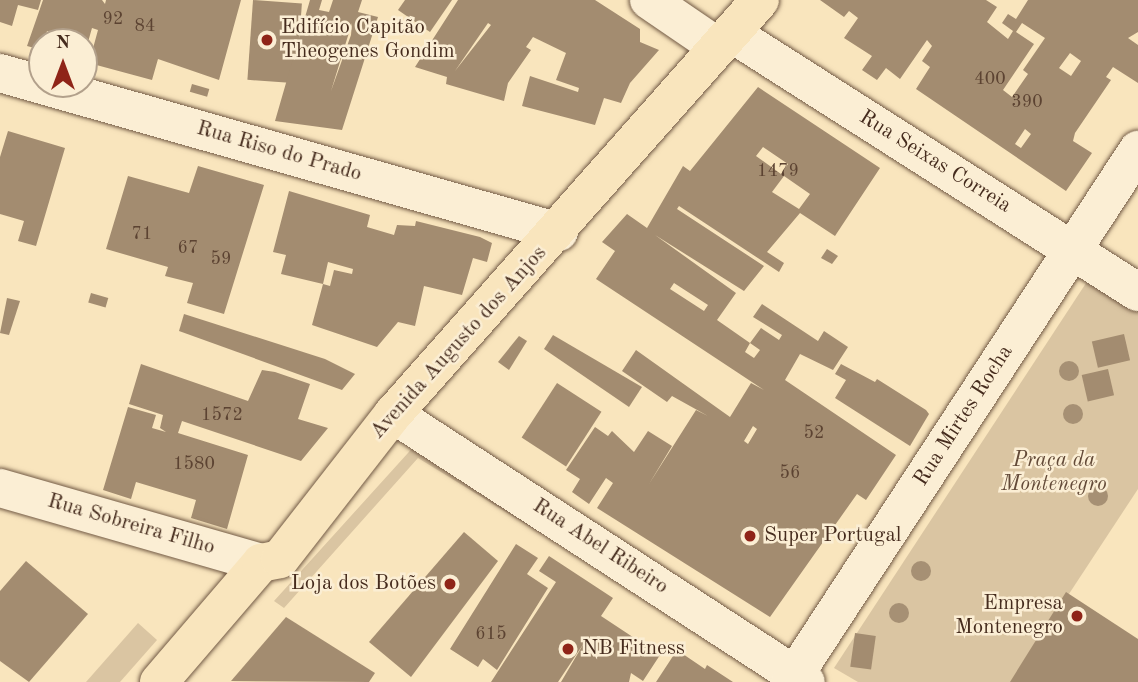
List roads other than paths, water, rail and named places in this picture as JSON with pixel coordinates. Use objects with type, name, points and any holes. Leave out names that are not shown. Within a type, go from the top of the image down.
[{"type":"main road","name":"Avenida Augusto dos Anjos","points":[[170,678],[261,563],[279,559],[393,414],[559,232],[760,0]]},
{"type":"street","name":"Rua Seixas Correia","points":[[649,0],[724,40],[1073,249],[1138,292]]},
{"type":"street","name":"Rua Riso do Prado","points":[[0,73],[559,232]]},
{"type":"street","name":"Rua Mirtes Rocha","points":[[797,680],[1138,150]]},
{"type":"street","name":"Rua Abel Ribeiro","points":[[393,414],[797,680]]},
{"type":"street","name":"Rua Sobreira Filho","points":[[0,488],[261,563]]},
{"type":"place","name":"Edifício Capitão Theogenes Gondim","points":[[267,40]]},
{"type":"place","name":"Super Portugal","points":[[750,536]]},
{"type":"place","name":"Loja dos Botões","points":[[450,584]]},
{"type":"place","name":"Empresa Montenegro","points":[[1077,616]]},
{"type":"place","name":"NB Fitness","points":[[568,649]]},
{"type":"park label","name":"Praça da Montenegro","points":[[1054,473]]}]
